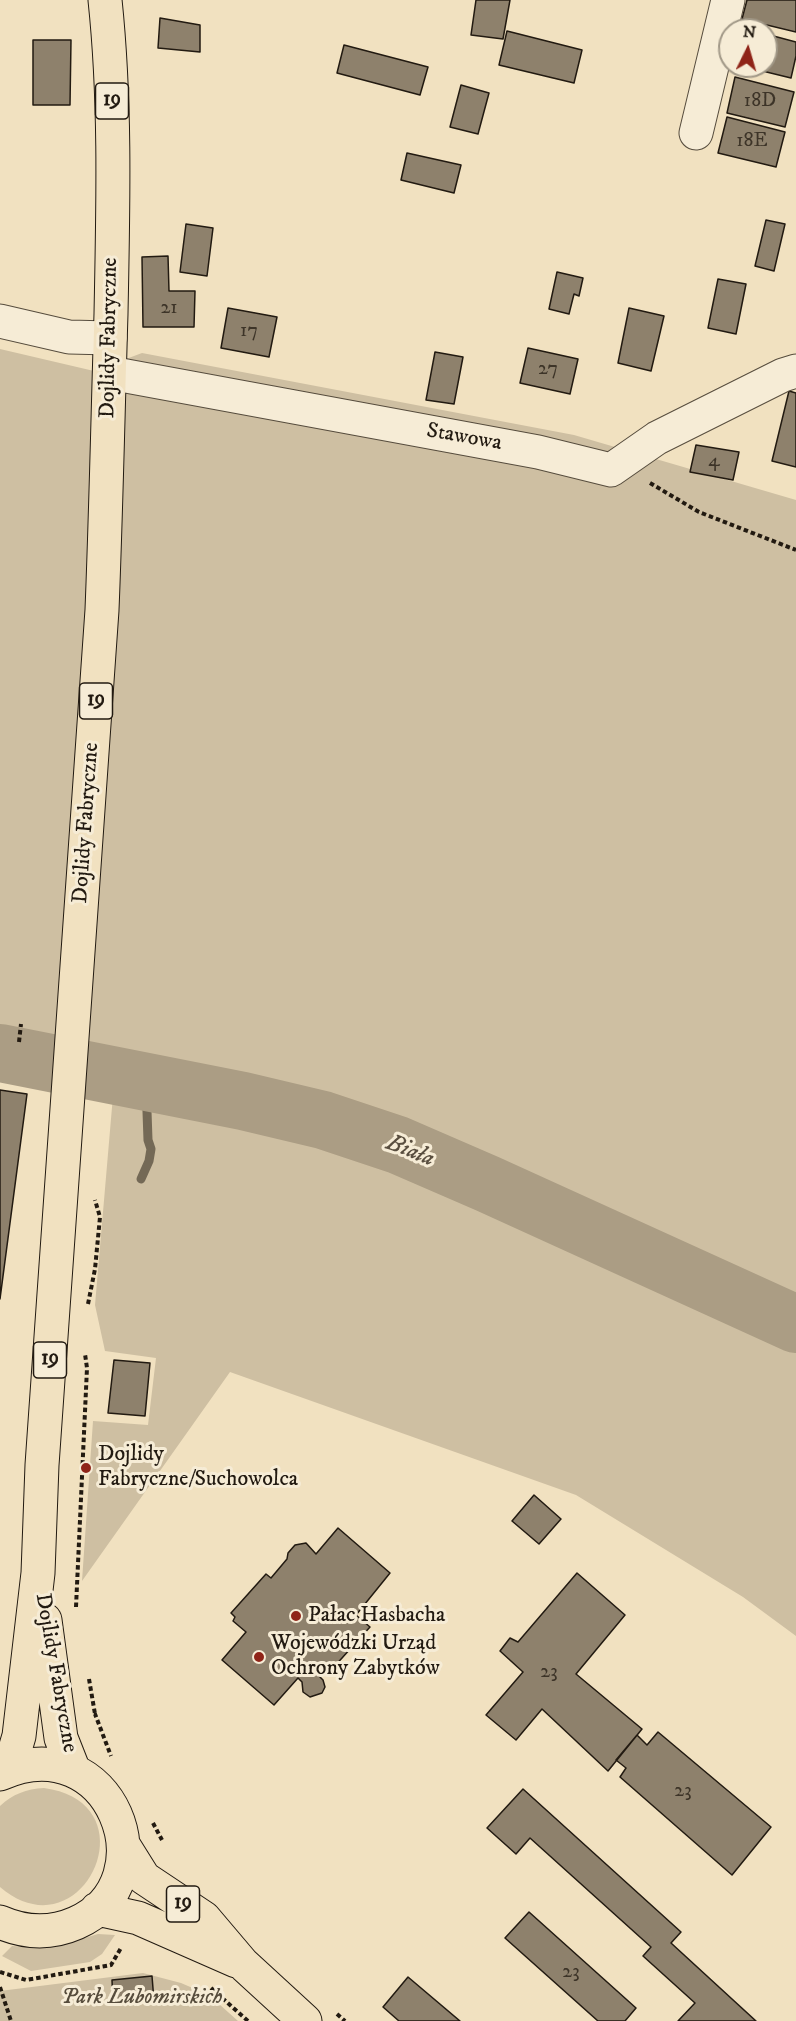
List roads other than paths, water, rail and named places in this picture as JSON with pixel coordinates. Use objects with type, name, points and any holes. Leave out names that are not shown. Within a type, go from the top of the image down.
[{"type":"highway","name":"Dojlidy Fabryczne","points":[[5,1772],[19,1736],[38,1573],[42,1465],[101,621],[110,373],[113,201],[112,107],[105,0]]},
{"type":"highway","name":"Dojlidy Fabryczne","points":[[38,1573],[61,1738],[74,1771]]},
{"type":"highway","points":[[5,1772],[25,1765],[44,1764],[74,1771]]},
{"type":"highway","name":"19","points":[[74,1771],[98,1788],[109,1801],[121,1828],[124,1846],[144,1878],[204,1918],[243,1964],[305,2021]]},
{"type":"highway","points":[[5,1928],[39,1931],[65,1928],[98,1909],[116,1882],[122,1866],[124,1846]]},
{"type":"highway","name":"19","points":[[98,1909],[138,1918],[243,1964]]},
{"type":"street","points":[[696,133],[728,0]]},
{"type":"street","points":[[0,321],[69,337],[110,338]]},
{"type":"street","name":"Stawowa","points":[[110,373],[538,452],[611,470],[657,438],[796,370]]},
{"type":"waterway","name":"Biała","points":[[0,1053],[243,1101],[323,1120],[398,1145],[796,1324]]},
{"type":"waterway","points":[[141,1179],[149,1161],[151,1149],[148,1140],[146,1083]]},
{"type":"place","name":"Dojlidy Fabryczne/Suchowolca","points":[[86,1468]]},
{"type":"place","name":"Pałac Hasbacha","points":[[296,1616]]},
{"type":"place","name":"Wojewódzki Urząd Ochrony Zabytków","points":[[259,1657]]},
{"type":"park label","name":"Park Lubomirskich","points":[[142,1998]]}]
